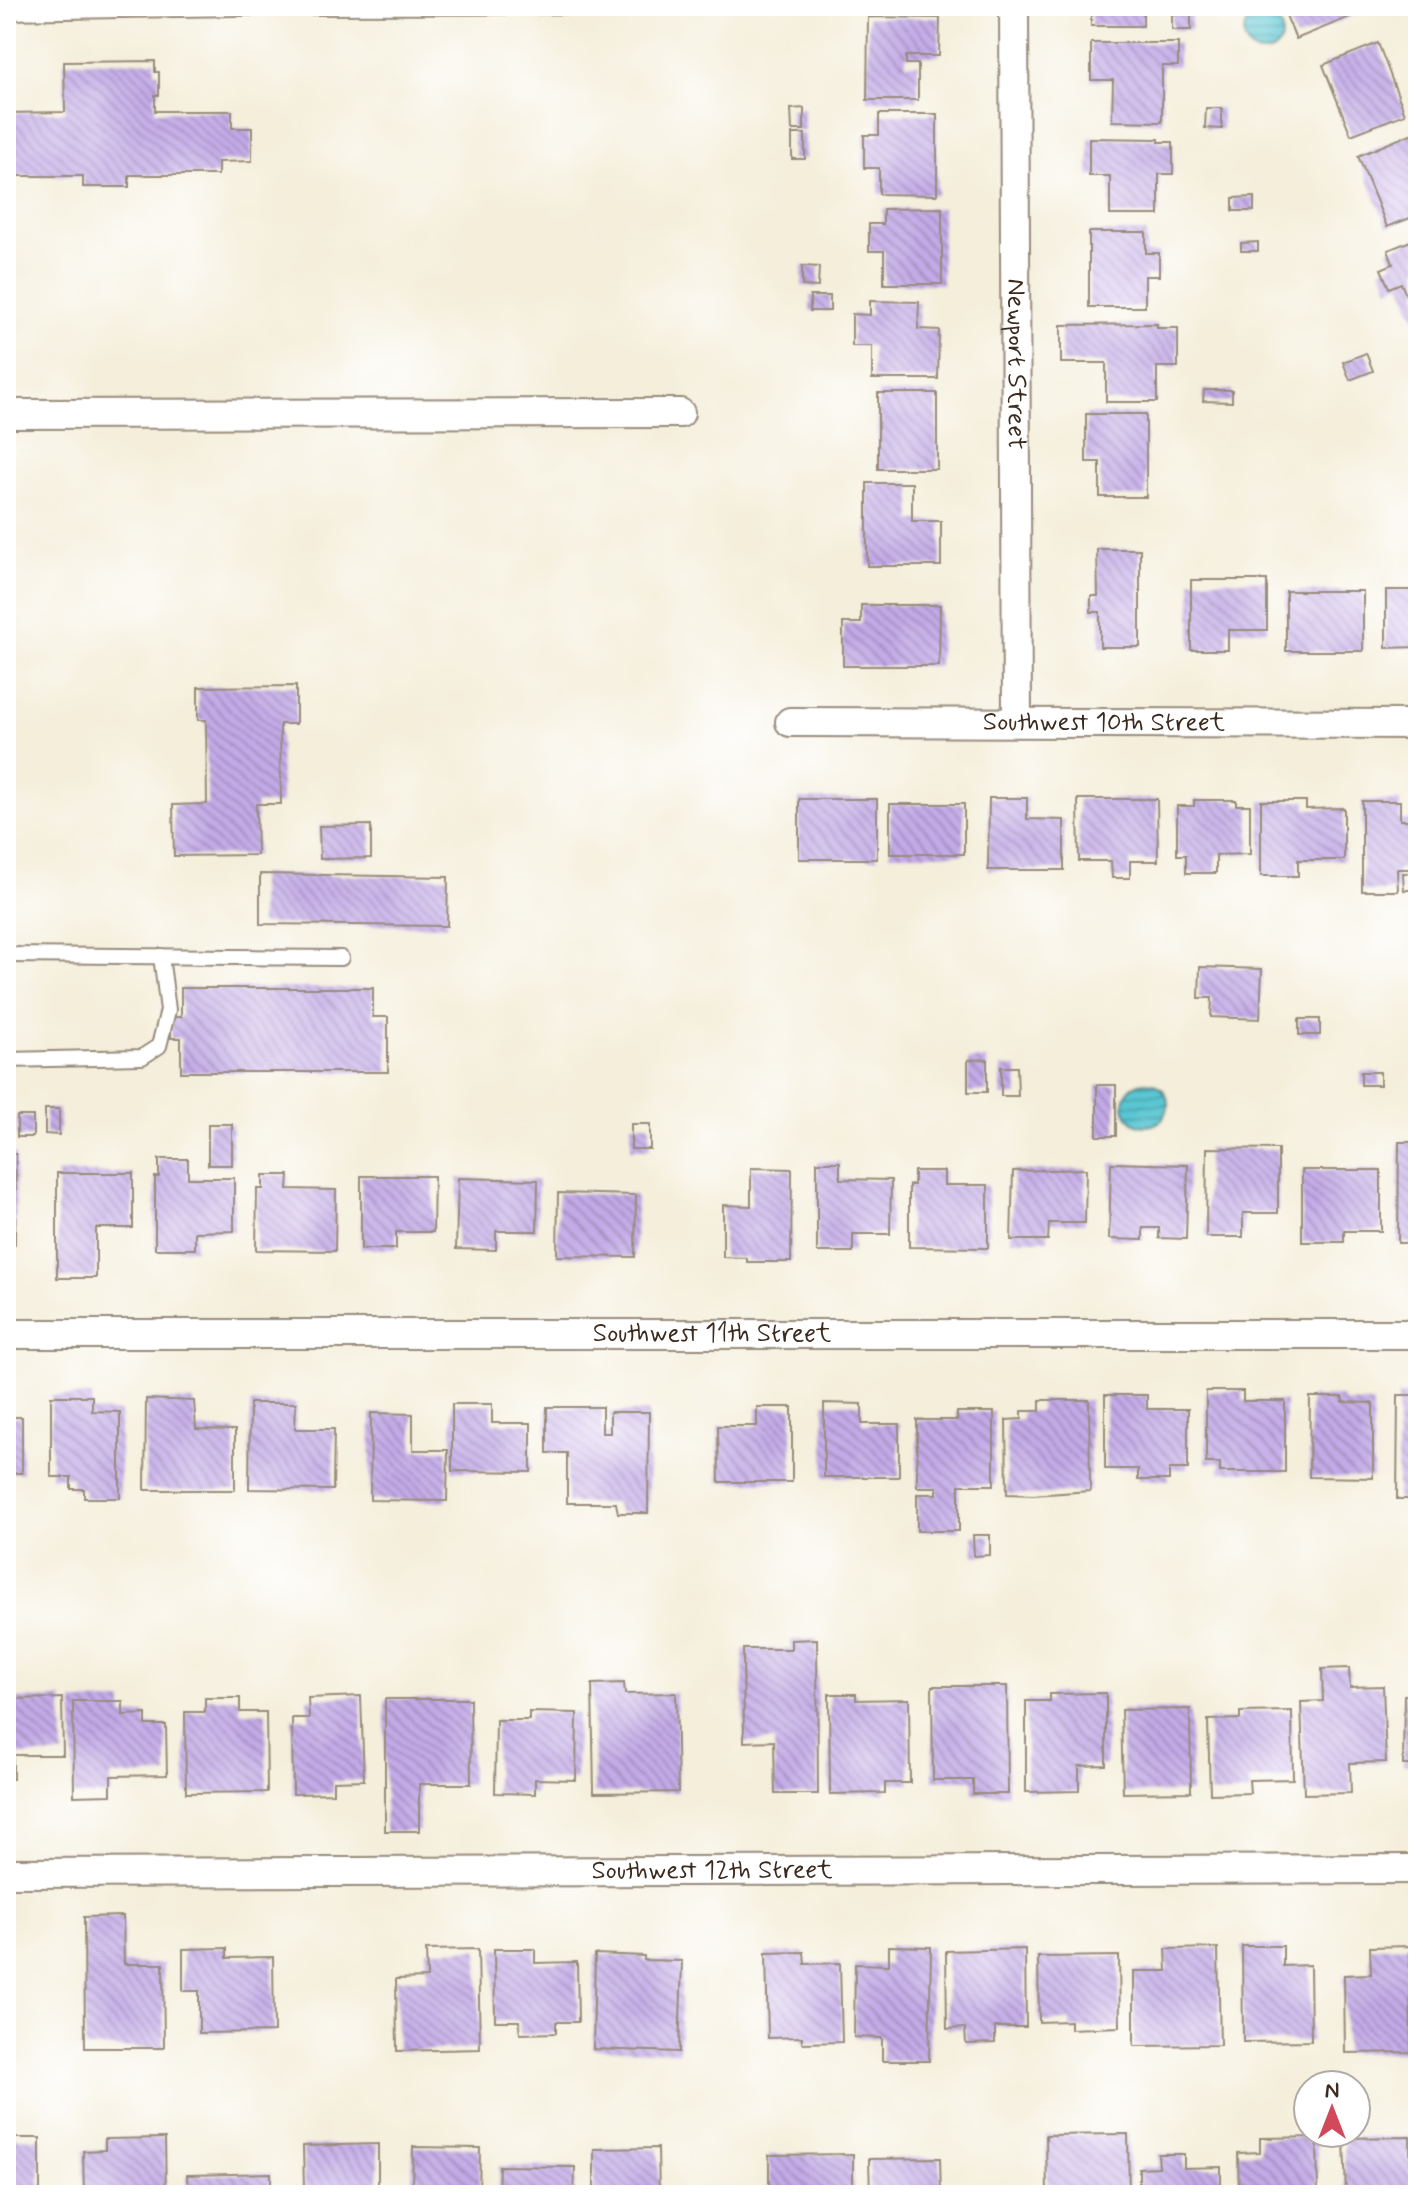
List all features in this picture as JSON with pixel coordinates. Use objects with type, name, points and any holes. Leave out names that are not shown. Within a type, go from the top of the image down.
[{"type":"street","name":"Newport Street","points":[[1014,6],[1017,722]]},
{"type":"street","points":[[6,414],[680,413]]},
{"type":"street","name":"Southwest 10th Street","points":[[790,722],[1418,724]]},
{"type":"street","name":"Southwest 11th Street","points":[[6,1334],[1418,1334]]},
{"type":"street","name":"Southwest 12th Street","points":[[6,1873],[1418,1869]]},
{"type":"lane","points":[[6,12],[291,7],[674,6]]},
{"type":"lane","points":[[6,955],[341,958]]},
{"type":"lane","points":[[6,1060],[142,1057],[159,1046],[168,1010],[161,956]]},
{"type":"water","points":[[1263,15],[1277,20],[1282,34],[1277,48],[1263,53],[1249,48],[1244,34],[1249,20]]},
{"type":"water","points":[[1146,1082],[1162,1088],[1168,1104],[1162,1120],[1146,1126],[1130,1120],[1124,1104],[1130,1088]]},
{"type":"building","points":[[1091,6],[1143,6],[1143,26],[1091,26]]},
{"type":"building","points":[[1282,6],[1365,6],[1367,10],[1296,39]]},
{"type":"building","points":[[1172,14],[1191,14],[1191,30],[1172,30]]},
{"type":"building","points":[[868,17],[940,18],[939,56],[906,56],[906,64],[918,64],[918,100],[867,100]]},
{"type":"building","points":[[1091,43],[1178,43],[1178,66],[1162,66],[1162,122],[1112,121],[1113,80],[1091,80]]},
{"type":"building","points":[[1378,43],[1405,114],[1351,135],[1323,65]]},
{"type":"building","points":[[155,61],[155,72],[159,72],[159,95],[155,95],[155,111],[232,111],[232,128],[252,128],[252,161],[218,162],[218,175],[129,175],[129,187],[83,187],[83,176],[6,176],[6,113],[65,112],[64,62]]},
{"type":"building","points":[[804,108],[804,130],[792,130],[791,109]]},
{"type":"building","points":[[1206,108],[1222,108],[1222,129],[1205,128]]},
{"type":"building","points":[[879,114],[937,114],[937,195],[879,194],[879,168],[864,168],[864,135],[879,135]]},
{"type":"building","points":[[1413,133],[1418,144],[1418,215],[1387,227],[1358,156]]},
{"type":"building","points":[[792,134],[805,134],[805,159],[792,159]]},
{"type":"building","points":[[1089,138],[1173,142],[1173,174],[1159,174],[1159,215],[1110,215],[1110,176],[1089,176]]},
{"type":"building","points":[[1254,197],[1254,211],[1233,211],[1233,198]]},
{"type":"building","points":[[942,208],[942,284],[884,284],[884,251],[869,251],[869,224],[883,224],[883,209]]},
{"type":"building","points":[[1089,232],[1146,232],[1146,253],[1159,253],[1159,276],[1145,276],[1145,307],[1089,307]]},
{"type":"building","points":[[1418,238],[1416,319],[1401,283],[1389,288],[1381,269],[1393,264],[1388,250]]},
{"type":"building","points":[[1258,242],[1258,251],[1241,251],[1241,243]]},
{"type":"building","points":[[802,266],[819,267],[818,287],[802,286]]},
{"type":"building","points":[[810,296],[830,296],[830,311],[810,311]]},
{"type":"building","points":[[870,301],[919,302],[918,329],[939,330],[938,379],[872,379],[872,346],[852,346],[852,314],[870,315]]},
{"type":"building","points":[[1157,324],[1157,328],[1178,328],[1178,367],[1157,367],[1157,402],[1106,402],[1106,363],[1061,363],[1061,325]]},
{"type":"building","points":[[1366,353],[1373,371],[1350,380],[1343,362]]},
{"type":"building","points":[[1204,390],[1232,390],[1232,402],[1203,401]]},
{"type":"building","points":[[878,393],[937,393],[937,469],[878,469]]},
{"type":"building","points":[[1086,414],[1146,414],[1146,497],[1100,497],[1100,462],[1086,462]]},
{"type":"building","points":[[867,483],[912,483],[912,521],[941,521],[941,566],[867,566]]},
{"type":"building","points":[[1097,549],[1140,549],[1140,647],[1100,647],[1100,612],[1091,612],[1091,596],[1098,596]]},
{"type":"building","points":[[1191,580],[1267,580],[1267,630],[1228,630],[1228,650],[1191,650]]},
{"type":"building","points":[[1386,590],[1418,590],[1418,647],[1386,648]]},
{"type":"building","points":[[1286,591],[1363,591],[1363,651],[1286,651]]},
{"type":"building","points":[[861,605],[940,605],[939,666],[843,666],[843,623],[861,623]]},
{"type":"building","points":[[296,686],[296,724],[280,724],[281,804],[256,804],[257,855],[174,856],[173,805],[207,804],[206,720],[198,720],[198,687]]},
{"type":"building","points":[[989,798],[1027,798],[1027,819],[1064,820],[1064,870],[988,870]]},
{"type":"building","points":[[799,799],[877,799],[877,859],[799,859]]},
{"type":"building","points":[[1078,799],[1157,799],[1158,861],[1130,861],[1130,878],[1112,878],[1111,861],[1079,861]]},
{"type":"building","points":[[1194,800],[1236,800],[1236,805],[1250,805],[1250,854],[1216,855],[1216,873],[1186,873],[1186,855],[1177,855],[1177,806],[1194,806]]},
{"type":"building","points":[[1261,801],[1306,801],[1306,809],[1344,808],[1344,860],[1298,860],[1298,876],[1261,876]]},
{"type":"building","points":[[1362,801],[1400,801],[1400,820],[1418,820],[1418,869],[1397,869],[1398,891],[1362,891]]},
{"type":"building","points":[[890,804],[964,804],[964,854],[890,854]]},
{"type":"building","points":[[371,825],[371,858],[320,859],[319,826]]},
{"type":"building","points":[[1403,873],[1418,873],[1418,890],[1404,890]]},
{"type":"building","points":[[260,874],[448,877],[447,926],[260,924]]},
{"type":"building","points":[[1200,967],[1262,969],[1260,1019],[1211,1017],[1212,998],[1199,998]]},
{"type":"building","points":[[181,988],[373,988],[373,1017],[388,1017],[388,1072],[181,1072],[181,1038],[171,1038],[171,1017],[181,1017]]},
{"type":"building","points":[[1299,1019],[1320,1019],[1320,1035],[1299,1035]]},
{"type":"building","points":[[987,1059],[987,1092],[968,1092],[968,1060]]},
{"type":"building","points":[[1001,1067],[1017,1067],[1018,1096],[1001,1096]]},
{"type":"building","points":[[1361,1072],[1380,1072],[1380,1085],[1361,1085]]},
{"type":"building","points":[[1097,1085],[1116,1085],[1116,1136],[1097,1136]]},
{"type":"building","points":[[45,1109],[59,1109],[59,1135],[45,1134]]},
{"type":"building","points":[[17,1116],[33,1116],[33,1137],[17,1137]]},
{"type":"building","points":[[208,1124],[232,1124],[232,1165],[208,1165]]},
{"type":"building","points":[[631,1124],[650,1124],[650,1149],[631,1149]]},
{"type":"building","points":[[1399,1142],[1418,1142],[1418,1243],[1398,1243]]},
{"type":"building","points":[[1207,1148],[1278,1149],[1278,1213],[1243,1213],[1243,1237],[1206,1237]]},
{"type":"building","points":[[6,1154],[16,1154],[15,1245],[6,1245]]},
{"type":"building","points":[[159,1159],[188,1159],[188,1178],[234,1178],[234,1231],[195,1232],[195,1249],[155,1249],[155,1177],[159,1177]]},
{"type":"building","points":[[817,1162],[840,1162],[840,1179],[891,1180],[890,1234],[853,1234],[853,1252],[817,1252]]},
{"type":"building","points":[[1111,1163],[1188,1165],[1186,1239],[1159,1238],[1159,1228],[1143,1228],[1143,1240],[1109,1239]]},
{"type":"building","points":[[751,1168],[792,1169],[791,1262],[747,1262],[747,1258],[723,1257],[723,1205],[751,1206]]},
{"type":"building","points":[[1086,1169],[1085,1223],[1049,1223],[1048,1240],[1011,1240],[1013,1171]]},
{"type":"building","points":[[1302,1170],[1381,1170],[1381,1231],[1344,1231],[1344,1242],[1302,1242]]},
{"type":"building","points":[[914,1171],[944,1171],[944,1185],[988,1185],[988,1248],[909,1247],[909,1185],[914,1185]]},
{"type":"building","points":[[57,1173],[133,1173],[133,1228],[96,1228],[96,1278],[57,1278]]},
{"type":"building","points":[[263,1175],[289,1175],[288,1189],[336,1190],[335,1251],[256,1250],[257,1189],[263,1189]]},
{"type":"building","points":[[361,1176],[434,1176],[433,1232],[396,1232],[396,1249],[361,1249]]},
{"type":"building","points":[[458,1178],[538,1180],[537,1231],[496,1231],[496,1250],[456,1249]]},
{"type":"building","points":[[558,1193],[636,1195],[635,1257],[557,1256]]},
{"type":"building","points":[[1206,1391],[1243,1391],[1243,1401],[1285,1401],[1285,1472],[1220,1472],[1220,1463],[1206,1463]]},
{"type":"building","points":[[1105,1395],[1147,1395],[1147,1409],[1188,1409],[1188,1469],[1169,1469],[1169,1480],[1138,1480],[1138,1469],[1105,1469]]},
{"type":"building","points":[[1398,1395],[1418,1395],[1418,1499],[1397,1499]]},
{"type":"building","points":[[51,1396],[92,1396],[92,1411],[120,1412],[120,1498],[84,1498],[84,1489],[71,1489],[71,1477],[51,1477]]},
{"type":"building","points":[[1310,1397],[1343,1397],[1343,1402],[1373,1403],[1373,1478],[1309,1477]]},
{"type":"building","points":[[146,1399],[194,1401],[196,1429],[235,1430],[235,1490],[145,1490]]},
{"type":"building","points":[[1040,1400],[1089,1400],[1090,1491],[1007,1494],[1006,1420],[1022,1419],[1022,1411],[1040,1411]]},
{"type":"building","points":[[250,1403],[296,1403],[295,1429],[334,1429],[333,1490],[249,1489]]},
{"type":"building","points":[[824,1403],[862,1404],[862,1424],[899,1424],[899,1477],[824,1477]]},
{"type":"building","points":[[452,1404],[492,1404],[492,1423],[531,1423],[531,1472],[452,1471]]},
{"type":"building","points":[[547,1407],[602,1407],[602,1433],[610,1433],[610,1412],[649,1412],[648,1513],[618,1513],[616,1503],[567,1503],[567,1453],[547,1453]]},
{"type":"building","points":[[757,1407],[792,1407],[792,1482],[719,1482],[718,1426],[757,1426]]},
{"type":"building","points":[[957,1412],[994,1412],[994,1485],[959,1485],[959,1531],[917,1531],[917,1494],[937,1494],[937,1487],[917,1487],[917,1420],[957,1420]]},
{"type":"building","points":[[371,1413],[413,1414],[413,1450],[448,1450],[447,1501],[370,1500]]},
{"type":"building","points":[[6,1417],[22,1417],[22,1473],[6,1473]]},
{"type":"building","points":[[973,1535],[990,1535],[990,1555],[974,1556]]},
{"type":"building","points":[[817,1639],[818,1794],[775,1794],[774,1741],[744,1742],[743,1649],[791,1649],[791,1640]]},
{"type":"building","points":[[1349,1668],[1350,1687],[1383,1686],[1386,1762],[1350,1763],[1351,1793],[1304,1794],[1301,1702],[1323,1701],[1322,1669]]},
{"type":"building","points":[[624,1683],[625,1694],[676,1693],[678,1792],[594,1793],[592,1684]]},
{"type":"building","points":[[932,1686],[1007,1686],[1008,1794],[973,1794],[973,1780],[933,1780]]},
{"type":"building","points":[[1106,1693],[1106,1765],[1079,1766],[1079,1791],[1026,1792],[1026,1701],[1050,1701],[1050,1694]]},
{"type":"building","points":[[829,1694],[856,1694],[856,1700],[909,1699],[910,1783],[885,1783],[885,1793],[830,1794]]},
{"type":"building","points":[[1404,1695],[1418,1695],[1418,1765],[1403,1765]]},
{"type":"building","points":[[361,1696],[364,1780],[333,1781],[333,1793],[293,1794],[292,1718],[309,1718],[308,1698]]},
{"type":"building","points":[[62,1698],[63,1755],[13,1755],[13,1779],[6,1779],[6,1699]]},
{"type":"building","points":[[205,1698],[240,1698],[240,1712],[266,1712],[267,1792],[186,1793],[185,1712],[205,1712]]},
{"type":"building","points":[[385,1699],[470,1699],[471,1784],[419,1784],[419,1831],[385,1831]]},
{"type":"building","points":[[73,1701],[123,1701],[123,1715],[146,1714],[146,1725],[166,1725],[167,1775],[111,1776],[111,1795],[74,1796]]},
{"type":"building","points":[[1190,1709],[1191,1792],[1123,1793],[1121,1710]]},
{"type":"building","points":[[1292,1711],[1293,1779],[1249,1780],[1250,1793],[1210,1794],[1208,1720],[1240,1719],[1240,1712]]},
{"type":"building","points":[[529,1712],[577,1713],[576,1780],[535,1779],[535,1794],[495,1793],[496,1720],[529,1720]]},
{"type":"building","points":[[123,1916],[124,1964],[163,1964],[164,2048],[85,2048],[84,1917]]},
{"type":"building","points":[[889,1946],[931,1947],[929,2061],[882,2061],[882,2038],[854,2037],[855,1964],[889,1965]]},
{"type":"building","points":[[1242,1946],[1283,1946],[1283,1966],[1310,1965],[1311,2041],[1243,2042]]},
{"type":"building","points":[[1410,1946],[1411,2052],[1345,2053],[1344,1975],[1371,1974],[1370,1947]]},
{"type":"building","points":[[227,1948],[227,1958],[273,1957],[274,2032],[199,2033],[199,1991],[183,1991],[183,1949]]},
{"type":"building","points":[[1218,1948],[1220,2045],[1134,2046],[1134,1971],[1167,1971],[1166,1949]]},
{"type":"building","points":[[478,1949],[480,2049],[397,2051],[396,1979],[427,1978],[426,1950]]},
{"type":"building","points":[[494,1949],[535,1949],[535,1963],[577,1962],[578,2022],[556,2022],[556,2033],[520,2034],[519,2021],[495,2021]]},
{"type":"building","points":[[1025,1949],[1026,2027],[995,2027],[995,2043],[966,2044],[965,2028],[947,2029],[946,1951]]},
{"type":"building","points":[[804,1952],[805,1964],[840,1963],[842,2042],[802,2043],[802,2037],[768,2038],[766,1953]]},
{"type":"building","points":[[595,1954],[682,1961],[679,2052],[593,2049]]},
{"type":"building","points":[[1119,1956],[1120,2027],[1070,2029],[1070,2021],[1039,2022],[1038,1957]]},
{"type":"building","points":[[1128,2134],[1129,2195],[1047,2195],[1046,2135]]},
{"type":"building","points":[[1292,2137],[1292,2149],[1317,2149],[1318,2195],[1239,2195],[1238,2153],[1260,2152],[1260,2138]]},
{"type":"building","points":[[1410,2137],[1411,2195],[1346,2195],[1344,2149],[1372,2149],[1372,2138]]},
{"type":"building","points":[[6,2138],[40,2138],[40,2195],[6,2195]]},
{"type":"building","points":[[165,2138],[166,2195],[84,2195],[83,2151],[105,2150],[105,2139]]},
{"type":"building","points":[[378,2144],[378,2195],[287,2195],[287,2190],[304,2190],[303,2146]]},
{"type":"building","points":[[413,2147],[480,2148],[479,2195],[412,2195]]},
{"type":"building","points":[[658,2148],[659,2195],[594,2195],[594,2149]]},
{"type":"building","points":[[853,2154],[853,2195],[769,2195],[769,2155]]},
{"type":"building","points":[[1158,2154],[1184,2154],[1184,2168],[1221,2167],[1221,2195],[1139,2195],[1139,2168],[1159,2167]]},
{"type":"building","points":[[940,2158],[941,2195],[870,2195],[869,2159]]},
{"type":"building","points":[[499,2166],[575,2167],[574,2195],[498,2195]]},
{"type":"building","points":[[271,2173],[271,2195],[188,2195],[187,2175]]}]
